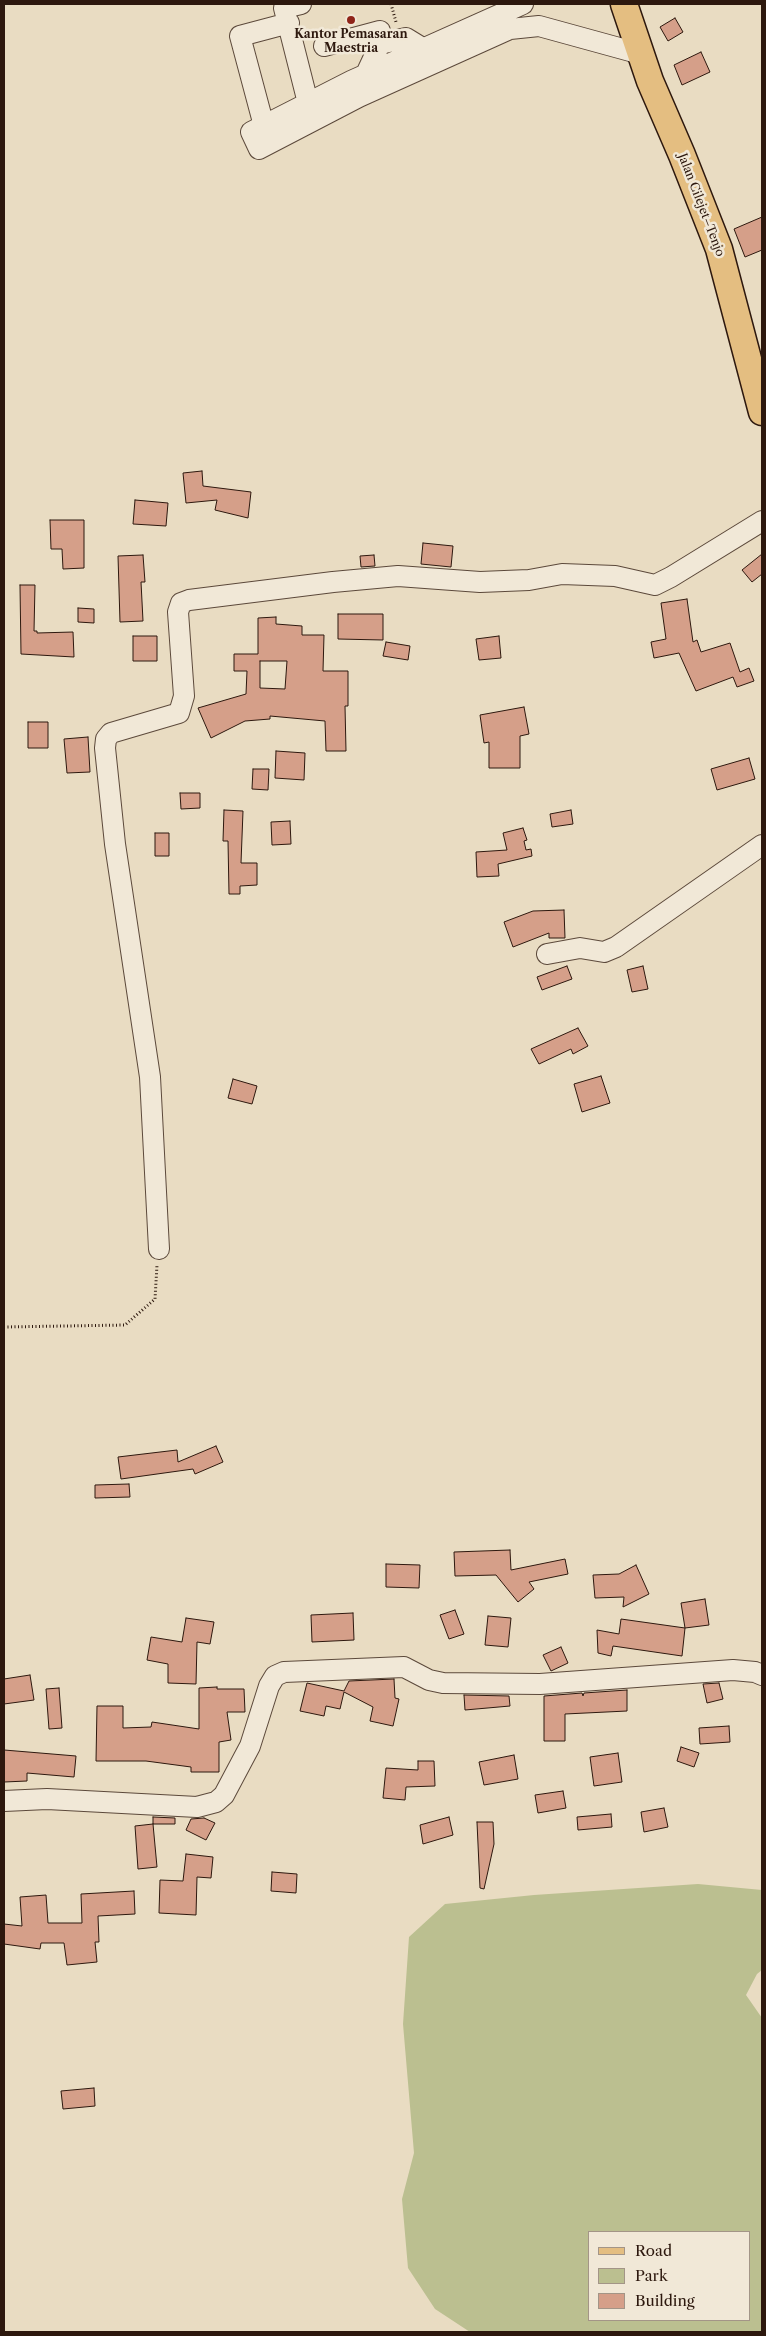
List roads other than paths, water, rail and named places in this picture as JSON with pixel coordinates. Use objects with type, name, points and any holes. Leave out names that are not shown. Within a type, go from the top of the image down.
[{"type":"main road","name":"Jalan Cilejet–Tenjo","points":[[624,4],[641,54],[718,249],[761,403]]},
{"type":"street","points":[[300,4],[284,8],[312,111]]},
{"type":"street","points":[[312,111],[366,74],[523,4]]},
{"type":"street","points":[[532,4],[539,26]]},
{"type":"street","points":[[289,23],[240,36],[258,135],[312,111],[359,97],[510,29],[539,26],[641,54]]},
{"type":"street","points":[[324,46],[380,31],[380,44],[366,74]]},
{"type":"street","points":[[380,44],[406,38],[424,49]]},
{"type":"street","points":[[159,1249],[150,1077],[115,844],[105,748],[106,740],[111,733],[179,713],[184,696],[178,612],[181,603],[189,600],[323,583],[398,576],[480,582],[529,580],[572,575],[615,576],[655,585],[762,521]]},
{"type":"street","points":[[546,954],[580,948],[604,952],[616,947],[762,846]]},
{"type":"street","points":[[4,1801],[56,1799],[197,1807],[216,1802],[224,1795],[250,1746],[269,1686],[275,1676],[284,1672],[392,1666],[412,1670],[430,1680],[443,1683],[472,1684],[540,1684],[733,1670],[755,1672],[762,1675]]},
{"type":"place","name":"Kantor Pemasaran Maestria","points":[[351,20]]}]
